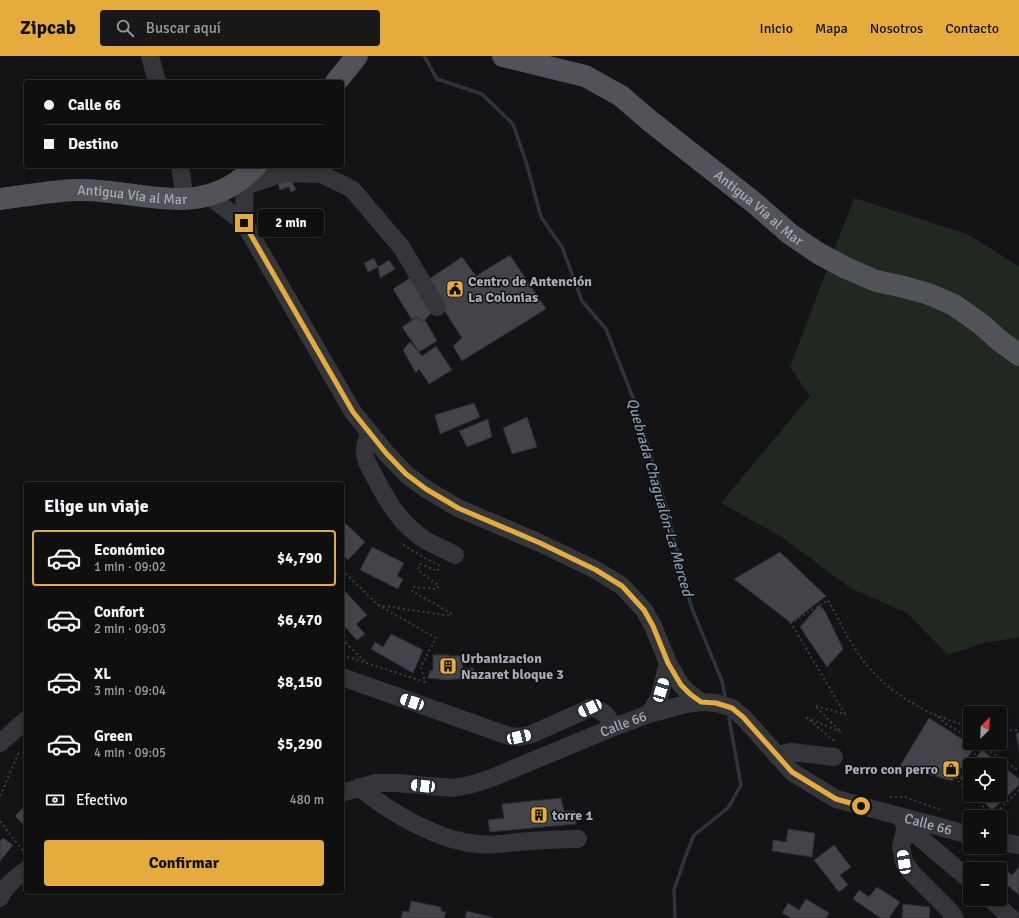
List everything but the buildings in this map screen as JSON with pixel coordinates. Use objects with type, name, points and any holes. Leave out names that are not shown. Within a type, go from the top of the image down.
[{"type":"main road","points":[[338,80],[357,56]]},
{"type":"main road","name":"Antigua Vía al Mar","points":[[503,56],[556,62],[621,96],[650,121],[752,201],[790,234],[818,254],[876,281],[923,292],[954,305],[981,324],[1019,355]]},
{"type":"main road","name":"Antigua Vía al Mar","points":[[0,199],[76,190],[104,191],[159,198],[196,198],[219,191],[249,176]]},
{"type":"street","points":[[150,56],[156,80]]},
{"type":"street","points":[[180,168],[185,199]]},
{"type":"street","points":[[244,223],[249,176],[283,173],[321,174],[352,189],[402,248],[437,306]]},
{"type":"street","points":[[208,195],[244,223],[353,412],[406,474],[426,489],[458,508],[540,543],[596,570],[622,586],[644,610],[653,626],[668,663],[681,685],[701,702]]},
{"type":"street","points":[[370,433],[364,447],[367,462],[392,509],[414,532],[427,541],[455,555]]},
{"type":"street","points":[[649,714],[658,698],[668,663]]},
{"type":"street","points":[[344,678],[509,736],[519,737],[532,734],[590,708],[598,708],[603,712],[614,727]]},
{"type":"street","name":"Calle 66","points":[[350,790],[375,783],[396,783],[453,788],[469,785],[489,779],[649,714],[686,704],[701,702],[716,703],[732,708],[743,717],[792,772],[836,799],[902,821],[963,834]]},
{"type":"street","points":[[0,743],[24,722]]},
{"type":"street","points":[[776,755],[791,752],[834,758]]},
{"type":"street","points":[[350,790],[377,802],[429,831],[477,844],[491,845],[555,839],[578,839]]},
{"type":"street","points":[[902,821],[963,874]]},
{"type":"street","points":[[902,821],[901,848],[904,862],[911,872],[950,911],[955,918]]},
{"type":"street","points":[[1007,843],[1019,845]]},
{"type":"street","points":[[0,898],[2,893],[13,880],[24,872]]},
{"type":"street","points":[[998,906],[1010,918]]},
{"type":"path","points":[[378,605],[450,616],[451,613],[412,591],[413,587],[437,589],[439,586],[418,570],[420,564],[438,571],[439,566],[404,545],[414,532]]},
{"type":"path","points":[[344,572],[378,605],[436,638],[421,667],[425,682],[365,661],[344,656]]},
{"type":"path","points":[[834,758],[836,743],[807,718],[840,732],[815,706],[845,714],[791,623],[828,600],[851,643],[864,662],[879,678],[907,700],[937,716],[963,724]]},
{"type":"path","points":[[344,641],[365,661]]},
{"type":"path","points":[[937,716],[946,724],[963,734]]},
{"type":"path","points":[[1007,731],[1019,730]]},
{"type":"path","points":[[972,758],[978,750]]},
{"type":"path","points":[[989,750],[1019,771]]},
{"type":"path","points":[[0,796],[18,754],[24,752]]},
{"type":"path","points":[[963,770],[956,779],[963,786]]},
{"type":"path","points":[[1000,810],[1019,790]]},
{"type":"path","points":[[889,797],[905,797],[941,810]]},
{"type":"path","points":[[979,802],[987,810]]},
{"type":"path","points":[[0,821],[24,852]]},
{"type":"shaded area","points":[[854,198],[967,234],[1019,266],[1019,637],[984,643],[948,655],[907,613],[850,588],[782,537],[721,503],[810,396],[790,367]]},
{"type":"waterway","name":"Quebrada Chagualón-La Merced","points":[[424,56],[437,79],[482,94],[513,124],[527,165],[541,217],[562,247],[582,301],[606,329],[635,403],[665,503],[691,606],[722,681],[725,696]]},
{"type":"waterway","name":"Quebrada Chagualón-La Merced","points":[[675,918],[674,890],[694,835],[728,808],[741,785],[729,718]]},
{"type":"place","name":"Centro de Antención La Colonias","points":[[455,289]]},
{"type":"place","name":"Urbanizacion Nazaret bloque 3","points":[[448,666]]},
{"type":"place","name":"Perro con perro","points":[[951,769]]},
{"type":"place","name":"torre 1","points":[[539,815]]},
{"type":"route","points":[[244,223],[353,412],[386,453],[406,474],[426,489],[458,508],[540,543],[596,570],[622,586],[644,610],[664,650],[668,663],[681,685],[690,694],[701,702],[716,703],[732,708],[743,717],[792,772],[836,799],[861,806]]}]
